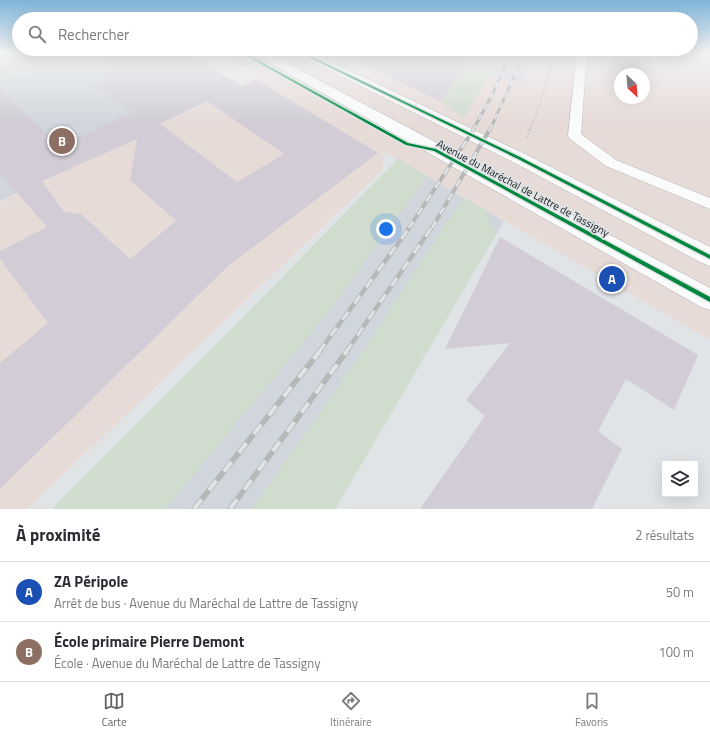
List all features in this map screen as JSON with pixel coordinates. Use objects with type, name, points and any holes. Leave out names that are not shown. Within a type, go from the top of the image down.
[{"type":"main road","name":"Avenue du Maréchal de Lattre de Tassigny","points":[[299,76],[710,300]]},
{"type":"main road","name":"Avenue du Maréchal de Lattre de Tassigny","points":[[348,76],[519,158],[710,257]]},
{"type":"lane","points":[[580,76],[574,135],[611,163],[710,204]]},
{"type":"path","points":[[519,158],[540,104],[549,76]]},
{"type":"shaded area","points":[[11,76],[225,76],[240,85],[0,201],[0,80]]},
{"type":"shaded area","points":[[257,76],[614,76],[614,104],[650,104],[650,76],[710,76],[710,340],[398,159],[383,152],[383,170],[27,509],[0,509],[0,202],[259,77]]},
{"type":"shaded area","points":[[489,76],[526,76],[524,83]]},
{"type":"shaded area","points":[[398,159],[504,221],[335,509],[52,509],[228,333]]},
{"type":"green space","points":[[0,76],[12,76],[0,80]]},
{"type":"green space","points":[[459,76],[489,76],[464,117],[442,104]]},
{"type":"green space","points":[[398,159],[427,176],[325,316],[165,509],[52,509],[228,333]]},
{"type":"green space","points":[[464,198],[484,209],[496,234],[335,509],[252,509],[369,343],[442,229]]},
{"type":"building","points":[[100,76],[224,76],[242,87],[257,80],[378,153],[229,265],[0,489],[0,363],[48,323],[0,259],[0,251],[47,227],[0,174],[0,90],[59,146],[134,112],[92,86],[107,80]],"holes":[[[207,101],[284,154],[237,182],[160,124]],[[137,139],[130,180],[176,221],[130,259],[81,214],[64,212],[42,181]]]},
{"type":"building","points":[[386,76],[457,76],[442,102]]},
{"type":"building","points":[[500,237],[698,355],[674,410],[626,379],[598,431],[622,449],[592,509],[420,509],[485,416],[466,400],[510,343],[445,349]]},
{"type":"railway","points":[[473,130],[501,76]]},
{"type":"railway","points":[[490,130],[514,76]]},
{"type":"railway","points":[[409,228],[474,129]]},
{"type":"railway","points":[[432,228],[490,129]]},
{"type":"railway","points":[[319,352],[410,227]]},
{"type":"railway","points":[[346,352],[432,227]]},
{"type":"railway","points":[[194,509],[320,351]]},
{"type":"railway","points":[[230,509],[347,351]]},
{"type":"cycle path","points":[[283,76],[407,144],[435,150],[710,300]]},
{"type":"cycle path","points":[[348,76],[519,158],[710,257]]},
{"type":"place","name":"École primaire Pierre Demont","points":[[62,141]]},
{"type":"place","name":"ZA Péripole","points":[[612,279]]}]
